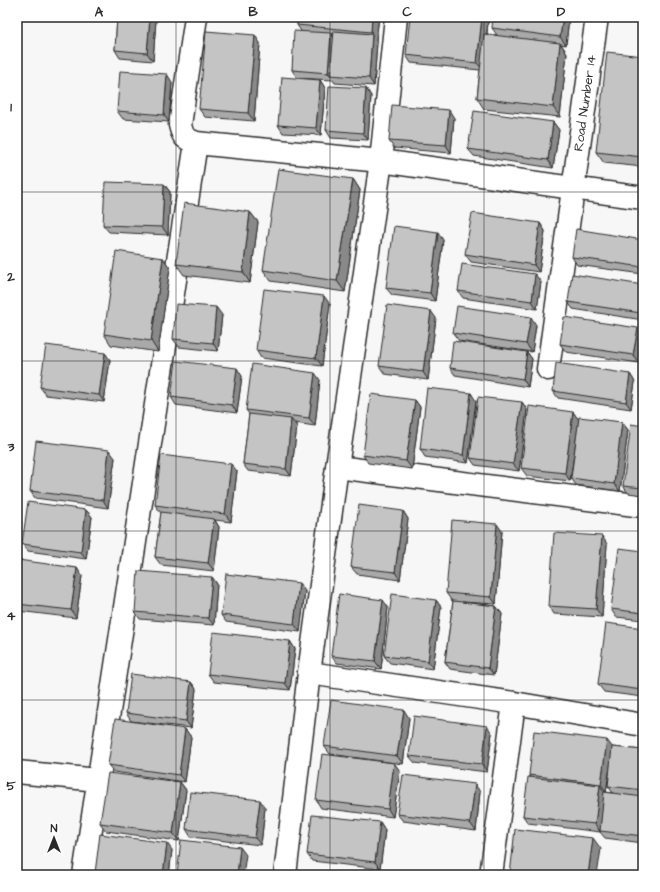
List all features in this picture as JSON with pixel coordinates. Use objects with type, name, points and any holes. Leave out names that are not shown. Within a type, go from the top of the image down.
[{"type":"street","points":[[196,17],[180,125],[182,133],[186,138],[196,143],[381,161],[643,198]]},
{"type":"street","points":[[285,875],[337,467],[381,161],[396,17]]},
{"type":"street","name":"Road Number 14","points":[[548,369],[598,17]]},
{"type":"street","points":[[84,875],[196,143]]},
{"type":"street","points":[[337,467],[643,506]]},
{"type":"street","points":[[310,673],[514,703],[643,724]]},
{"type":"street","points":[[490,875],[514,703]]},
{"type":"street","points":[[17,772],[98,780]]},
{"type":"building","points":[[117,17],[150,17],[147,53],[115,50]]},
{"type":"building","points":[[298,17],[372,17],[371,32],[297,25]]},
{"type":"building","points":[[410,17],[482,17],[477,63],[406,55]]},
{"type":"building","points":[[493,17],[563,17],[560,37],[492,28]]},
{"type":"building","points":[[206,31],[255,35],[248,113],[199,109]]},
{"type":"building","points":[[294,31],[331,33],[328,73],[292,70]]},
{"type":"building","points":[[334,31],[372,34],[369,78],[330,75]]},
{"type":"building","points":[[484,34],[560,43],[553,107],[477,98]]},
{"type":"building","points":[[607,52],[643,56],[643,157],[596,152]]},
{"type":"building","points":[[120,71],[167,74],[164,115],[117,111]]},
{"type":"building","points":[[282,77],[320,80],[316,128],[278,125]]},
{"type":"building","points":[[329,86],[366,88],[363,133],[326,130]]},
{"type":"building","points":[[392,105],[449,110],[446,145],[389,141]]},
{"type":"building","points":[[474,111],[553,122],[548,160],[468,149]]},
{"type":"building","points":[[278,169],[353,179],[337,281],[263,270]]},
{"type":"building","points":[[105,182],[164,184],[162,227],[103,225]]},
{"type":"building","points":[[184,203],[250,212],[243,272],[176,264]]},
{"type":"building","points":[[472,213],[540,223],[534,265],[465,254]]},
{"type":"building","points":[[394,226],[438,232],[430,293],[386,288]]},
{"type":"building","points":[[576,229],[643,240],[643,267],[572,257]]},
{"type":"building","points":[[116,251],[163,258],[151,341],[104,334]]},
{"type":"building","points":[[462,264],[535,274],[532,301],[458,291]]},
{"type":"building","points":[[572,274],[643,285],[641,313],[568,302]]},
{"type":"building","points":[[264,289],[324,296],[316,358],[256,350]]},
{"type":"building","points":[[176,304],[216,307],[213,343],[173,339]]},
{"type":"building","points":[[387,305],[431,311],[423,372],[379,366]]},
{"type":"building","points":[[457,306],[531,317],[526,344],[453,333]]},
{"type":"building","points":[[564,317],[638,328],[633,355],[560,344]]},
{"type":"building","points":[[453,341],[527,352],[523,379],[450,368]]},
{"type":"building","points":[[46,345],[105,353],[99,395],[40,387]]},
{"type":"building","points":[[176,361],[237,368],[232,405],[171,397]]},
{"type":"building","points":[[556,363],[630,374],[626,402],[553,391]]},
{"type":"building","points":[[252,364],[315,373],[309,418],[246,410]]},
{"type":"building","points":[[427,388],[471,393],[463,455],[420,449]]},
{"type":"building","points":[[371,394],[415,400],[406,461],[363,455]]},
{"type":"building","points":[[478,397],[522,402],[513,464],[470,458]]},
{"type":"building","points":[[529,406],[573,412],[565,473],[521,468]]},
{"type":"building","points":[[249,414],[291,419],[286,469],[243,464]]},
{"type":"building","points":[[579,417],[622,422],[614,484],[571,478]]},
{"type":"building","points":[[631,424],[643,426],[643,488],[623,486]]},
{"type":"building","points":[[36,441],[109,450],[103,500],[30,491]]},
{"type":"building","points":[[161,455],[231,464],[225,514],[155,505]]},
{"type":"building","points":[[28,502],[86,510],[81,552],[22,544]]},
{"type":"building","points":[[359,505],[403,511],[395,572],[351,567]]},
{"type":"building","points":[[161,512],[214,519],[208,563],[155,557]]},
{"type":"building","points":[[452,520],[497,524],[491,597],[446,593]]},
{"type":"building","points":[[554,533],[602,536],[596,609],[549,606]]},
{"type":"building","points":[[619,548],[643,551],[643,613],[611,609]]},
{"type":"building","points":[[18,560],[77,568],[71,610],[17,604]]},
{"type":"building","points":[[138,571],[212,577],[208,618],[135,612]]},
{"type":"building","points":[[226,574],[299,583],[294,624],[221,615]]},
{"type":"building","points":[[339,594],[383,600],[375,661],[331,656]]},
{"type":"building","points":[[392,594],[436,600],[428,661],[384,656]]},
{"type":"building","points":[[453,601],[496,606],[488,668],[445,662]]},
{"type":"building","points":[[606,623],[643,628],[642,690],[598,684]]},
{"type":"building","points":[[213,632],[290,641],[285,683],[208,674]]},
{"type":"building","points":[[131,674],[191,682],[186,721],[126,713]]},
{"type":"building","points":[[331,700],[404,710],[397,756],[324,746]]},
{"type":"building","points":[[414,716],[487,726],[482,764],[409,756]]},
{"type":"building","points":[[115,719],[185,729],[179,775],[108,765]]},
{"type":"building","points":[[534,731],[607,740],[601,784],[529,775]]},
{"type":"building","points":[[612,747],[643,750],[643,790],[608,786]]},
{"type":"building","points":[[322,754],[394,763],[388,809],[316,800]]},
{"type":"building","points":[[108,773],[180,782],[173,833],[100,823]]},
{"type":"building","points":[[403,775],[475,784],[470,823],[397,814]]},
{"type":"building","points":[[528,777],[600,785],[595,824],[523,816]]},
{"type":"building","points":[[190,792],[260,800],[255,838],[186,829]]},
{"type":"building","points":[[604,792],[643,797],[643,836],[600,831]]},
{"type":"building","points":[[312,815],[380,822],[375,862],[307,854]]},
{"type":"building","points":[[515,829],[593,838],[588,875],[510,875]]},
{"type":"building","points":[[100,834],[167,843],[163,875],[113,875],[95,873]]},
{"type":"building","points":[[181,840],[240,847],[237,875],[177,875]]},
{"type":"building","points":[[311,872],[356,875],[311,875]]}]
